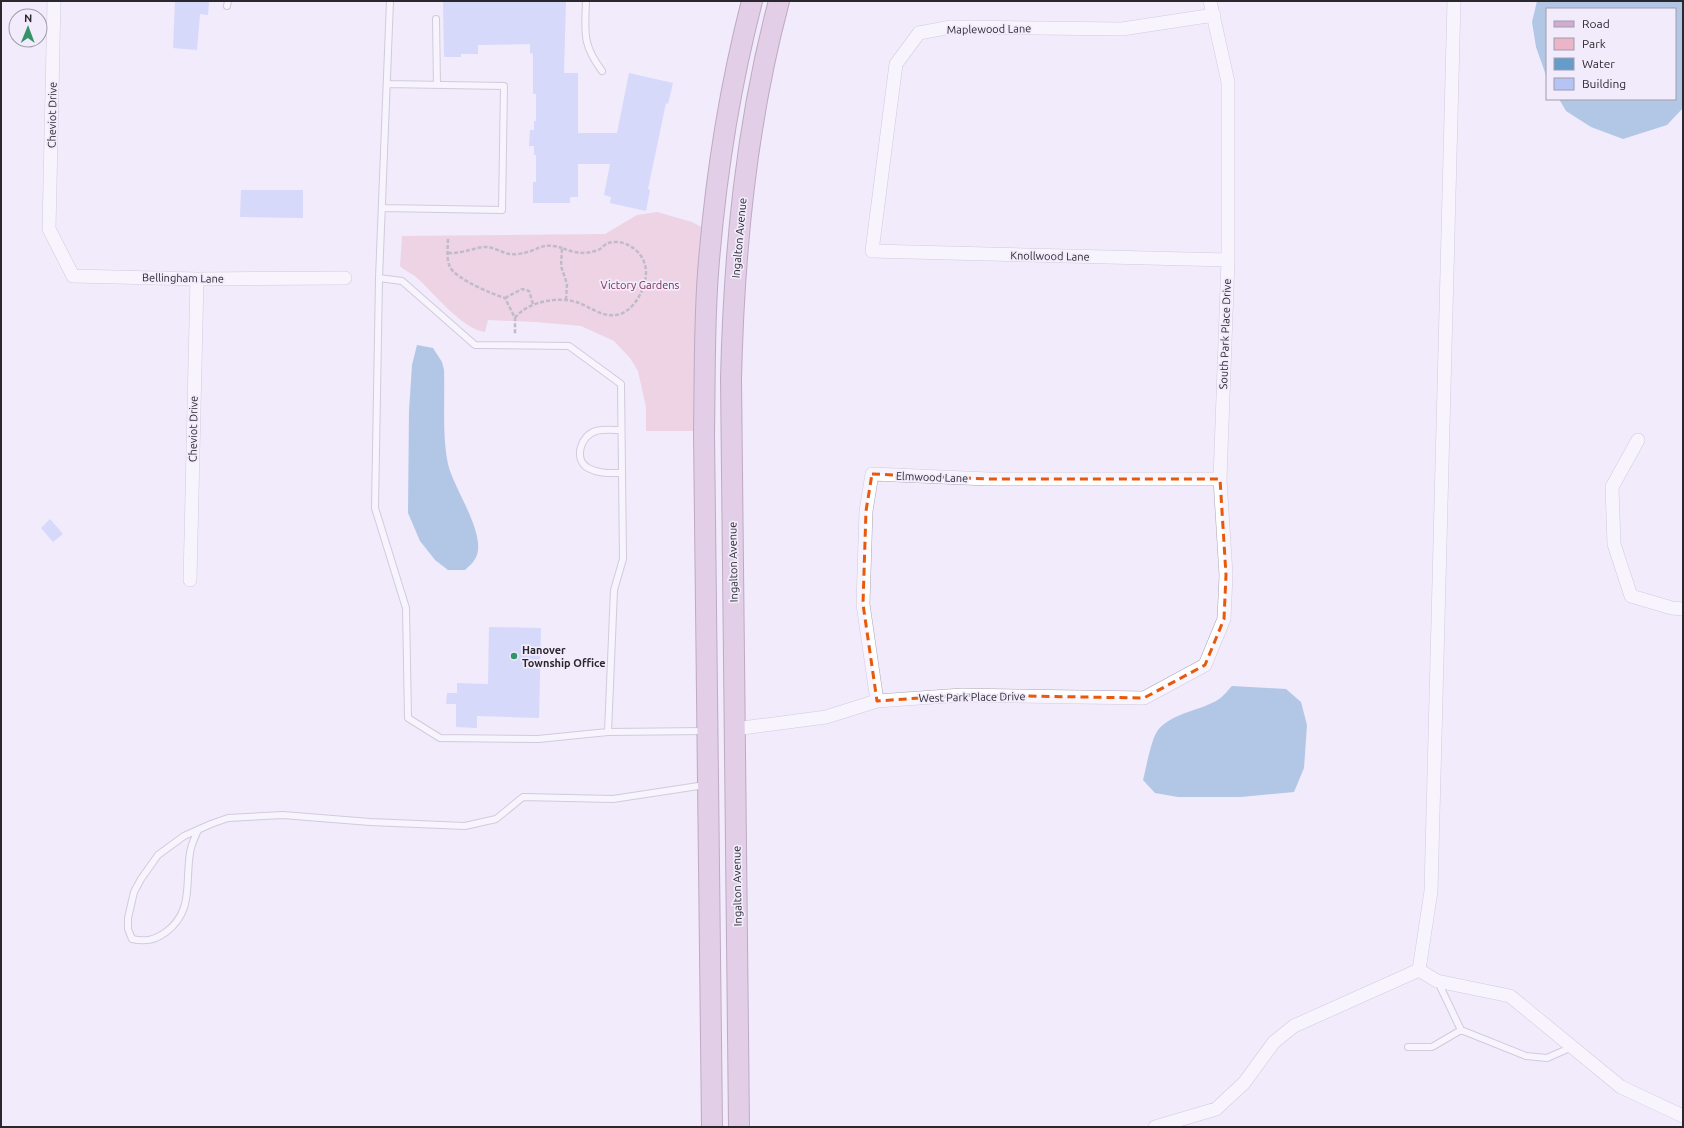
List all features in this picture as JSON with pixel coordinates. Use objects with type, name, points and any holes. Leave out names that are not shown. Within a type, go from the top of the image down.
[{"type":"main road","points":[[712,1127],[704,433],[708,273],[721,152],[734,79],[752,1]]},
{"type":"main road","name":"Ingalton Avenue","points":[[739,1127],[731,379],[736,262],[749,146],[757,97],[779,1]]},
{"type":"main road","points":[[708,731],[734,729]]},
{"type":"street","name":"Cheviot Drive","points":[[49,230],[54,1]]},
{"type":"street","name":"South Park Place Drive","points":[[1205,665],[1224,619],[1226,575],[1220,479],[1228,260],[1228,82],[1210,1]]},
{"type":"street","points":[[1418,970],[1431,891],[1454,1]]},
{"type":"street","name":"Maplewood Lane","points":[[872,251],[896,64],[919,33],[951,27],[1122,29],[1214,15]]},
{"type":"street","name":"Bellingham Lane","points":[[49,230],[73,276],[197,279],[345,278]]},
{"type":"street","name":"Knollwood Lane","points":[[872,251],[1228,260]]},
{"type":"street","name":"Cheviot Drive","points":[[190,580],[197,279]]},
{"type":"street","points":[[1638,440],[1612,487],[1614,544],[1631,596],[1672,608],[1683,609]]},
{"type":"street","name":"Elmwood Lane","points":[[876,701],[863,604],[866,511],[872,474],[988,478],[1220,479]]},
{"type":"street","name":"West Park Place Drive","points":[[734,729],[826,717],[876,701],[962,695],[1144,698],[1205,665]]},
{"type":"street","points":[[1418,970],[1438,981],[1510,996],[1621,1088],[1683,1116]]},
{"type":"street","points":[[1155,1127],[1216,1110],[1244,1083],[1274,1042],[1294,1026],[1418,970]]},
{"type":"lane","points":[[390,1],[379,278],[375,508],[406,608],[408,718],[440,738],[538,739],[608,732],[708,731]]},
{"type":"lane","points":[[586,1],[585,38],[591,56],[602,71]]},
{"type":"lane","points":[[436,19],[437,85]]},
{"type":"lane","points":[[382,208],[502,210],[504,86],[387,84]]},
{"type":"lane","points":[[379,278],[402,281],[475,345],[569,346],[621,384],[623,559],[614,590],[608,732]]},
{"type":"lane","points":[[621,430],[596,431],[584,437],[580,448],[581,459],[586,467],[598,472],[622,473]]},
{"type":"lane","points":[[198,830],[190,851],[187,898],[182,916],[159,938],[145,941],[132,939],[128,929],[128,918],[134,892],[141,879],[158,855],[184,836],[198,830],[228,818],[283,815],[370,822],[465,826],[496,819],[523,797],[613,798],[709,785]]},
{"type":"lane","points":[[1438,981],[1461,1030],[1526,1056],[1547,1058],[1572,1047]]},
{"type":"lane","points":[[1408,1047],[1432,1047],[1461,1030]]},
{"type":"path","points":[[448,239],[448,253],[451,268],[475,286],[505,298],[515,318],[515,334]]},
{"type":"path","points":[[448,253],[460,254],[487,247],[503,253],[519,254],[548,244],[575,253],[598,250],[607,243],[620,242],[629,245],[638,251],[644,262],[647,272],[644,285],[638,299],[627,310],[617,315],[604,314],[576,302],[566,300],[534,304],[519,312],[515,318]]},
{"type":"path","points":[[562,248],[561,266],[567,284],[566,300]]},
{"type":"path","points":[[505,298],[522,289],[529,291],[534,304]]},
{"type":"highlighted area","points":[[872,474],[988,479],[1220,479],[1226,575],[1224,619],[1205,665],[1144,698],[962,695],[877,701],[863,604],[866,511]]},
{"type":"green space","name":"Victory Gardens","points":[[657,212],[692,222],[705,229],[697,431],[646,431],[646,407],[638,371],[630,358],[614,341],[581,326],[536,322],[488,320],[485,332],[476,329],[458,317],[416,277],[400,266],[402,236],[605,234],[637,215]]},
{"type":"water","points":[[1537,1],[1683,1],[1683,108],[1667,125],[1623,139],[1591,127],[1566,111],[1560,100],[1676,100],[1676,8],[1546,8],[1546,75],[1536,47],[1532,22]]},
{"type":"water","points":[[417,345],[433,348],[442,362],[444,370],[444,429],[448,464],[451,474],[469,512],[477,538],[478,550],[475,559],[465,570],[448,570],[435,560],[420,541],[408,513],[409,411],[412,365]]},
{"type":"water","points":[[1232,686],[1286,689],[1301,702],[1307,725],[1304,768],[1294,792],[1241,797],[1178,797],[1155,793],[1143,780],[1155,734],[1171,719],[1212,703],[1224,695]]},
{"type":"building","points":[[175,1],[209,1],[208,15],[200,14],[197,50],[173,48]]},
{"type":"building","points":[[443,1],[566,1],[564,73],[578,73],[578,133],[617,133],[629,73],[673,83],[668,104],[666,103],[648,189],[650,190],[646,211],[610,203],[611,197],[604,195],[610,164],[578,164],[578,197],[570,197],[570,203],[533,203],[533,182],[536,182],[536,155],[534,155],[534,146],[529,146],[530,130],[534,130],[534,121],[536,121],[536,94],[533,94],[533,54],[530,53],[530,44],[478,45],[478,54],[461,54],[461,57],[444,57]]},
{"type":"building","points":[[241,190],[303,190],[303,218],[240,217]]},
{"type":"building","points":[[50,519],[63,534],[53,542],[41,528]]},
{"type":"building","name":"Hanover Township Office","points":[[489,627],[541,628],[539,718],[477,716],[477,728],[456,727],[456,704],[446,704],[447,693],[457,693],[457,683],[488,684]]},
{"type":"place","name":"Hanover Township Office","points":[[514,656]]}]
